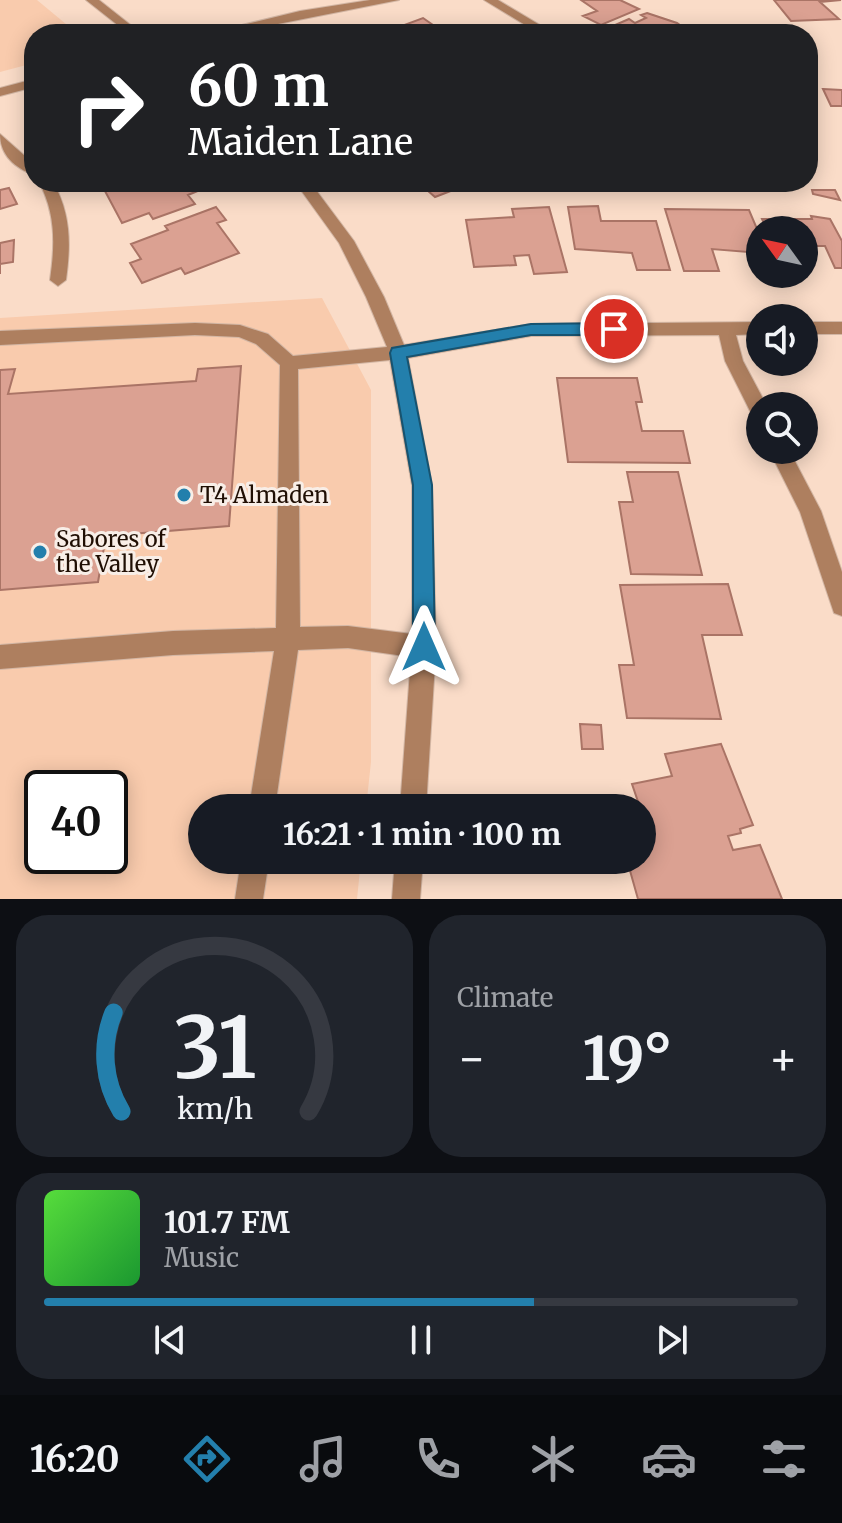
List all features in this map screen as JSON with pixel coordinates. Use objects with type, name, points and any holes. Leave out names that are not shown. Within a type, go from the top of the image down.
[{"type":"street","points":[[92,0],[123,24]]},
{"type":"street","points":[[256,24],[393,0]]},
{"type":"street","points":[[490,0],[532,24]]},
{"type":"street","points":[[0,92],[24,86]]},
{"type":"street","points":[[0,138],[10,152],[24,163]]},
{"type":"street","points":[[51,192],[62,214],[64,241],[58,280]]},
{"type":"street","points":[[309,192],[346,241],[375,297],[398,353],[422,485],[424,647],[414,794]]},
{"type":"street","points":[[726,328],[734,361],[750,392]]},
{"type":"street","points":[[0,338],[195,329],[240,331],[262,339],[289,363],[398,353],[531,330],[746,328]]},
{"type":"street","points":[[818,328],[842,328]]},
{"type":"street","points":[[264,794],[288,639],[289,363]]},
{"type":"street","points":[[786,464],[810,511],[842,605]]},
{"type":"street","points":[[0,657],[173,643],[348,637],[424,647]]},
{"type":"street","points":[[249,899],[253,874]]},
{"type":"street","points":[[406,899],[408,874]]},
{"type":"shaded area","points":[[0,0],[37,0],[66,24],[24,24],[24,66],[0,72]]},
{"type":"shaded area","points":[[322,298],[371,390],[371,762],[368,794],[188,794],[188,874],[360,874],[357,899],[0,899],[0,318]]},
{"type":"building","points":[[581,0],[620,0],[639,9],[603,24],[583,16],[597,11]]},
{"type":"building","points":[[774,0],[841,0],[820,2],[839,19],[791,21]]},
{"type":"building","points":[[647,13],[678,24],[617,24],[629,19],[635,23],[646,18],[641,15]]},
{"type":"building","points":[[423,18],[432,24],[407,24]]},
{"type":"building","points":[[823,89],[842,90],[842,106],[831,106]]},
{"type":"building","points":[[9,188],[17,204],[0,209],[0,190]]},
{"type":"building","points":[[818,190],[835,190],[840,200],[813,194]]},
{"type":"building","points":[[106,192],[195,192],[188,195],[195,204],[153,219],[149,213],[122,223]]},
{"type":"building","points":[[429,192],[448,192],[435,197]]},
{"type":"building","points":[[598,206],[601,221],[656,221],[670,270],[637,270],[632,253],[575,249],[568,207]]},
{"type":"building","points":[[216,207],[226,220],[217,223],[239,253],[185,274],[181,268],[142,283],[130,263],[141,259],[131,244],[168,230],[165,226]]},
{"type":"building","points":[[549,207],[567,272],[534,274],[529,255],[514,256],[516,265],[474,267],[466,220],[514,217],[512,209]]},
{"type":"building","points":[[665,209],[749,210],[752,216],[746,216],[746,252],[712,249],[719,271],[684,271]]},
{"type":"building","points":[[818,217],[830,219],[842,241],[842,268],[835,268],[825,246],[818,246]]},
{"type":"building","points":[[14,240],[13,262],[0,264],[0,243]]},
{"type":"building","points":[[241,366],[229,526],[106,536],[98,582],[0,590],[0,370],[15,369],[8,394],[196,381],[198,369]]},
{"type":"building","points":[[557,378],[637,378],[642,402],[636,402],[642,431],[683,431],[690,463],[568,462]]},
{"type":"building","points":[[627,472],[678,472],[702,575],[631,574],[619,502],[633,502]]},
{"type":"building","points":[[728,584],[742,635],[702,635],[721,719],[627,718],[619,665],[634,665],[620,585]]},
{"type":"building","points":[[580,724],[601,725],[603,749],[582,749]]},
{"type":"building","points":[[721,744],[753,825],[740,829],[741,833],[728,836],[733,850],[760,845],[782,899],[638,899],[631,874],[656,874],[656,794],[635,794],[632,784],[672,776],[665,754]]},
{"type":"place","name":"T4 Almaden","points":[[184,495]]},
{"type":"place","name":"Sabores of the Valley","points":[[40,552]]},
{"type":"route","points":[[424,647],[422,485],[398,353],[531,330],[614,329]]}]
